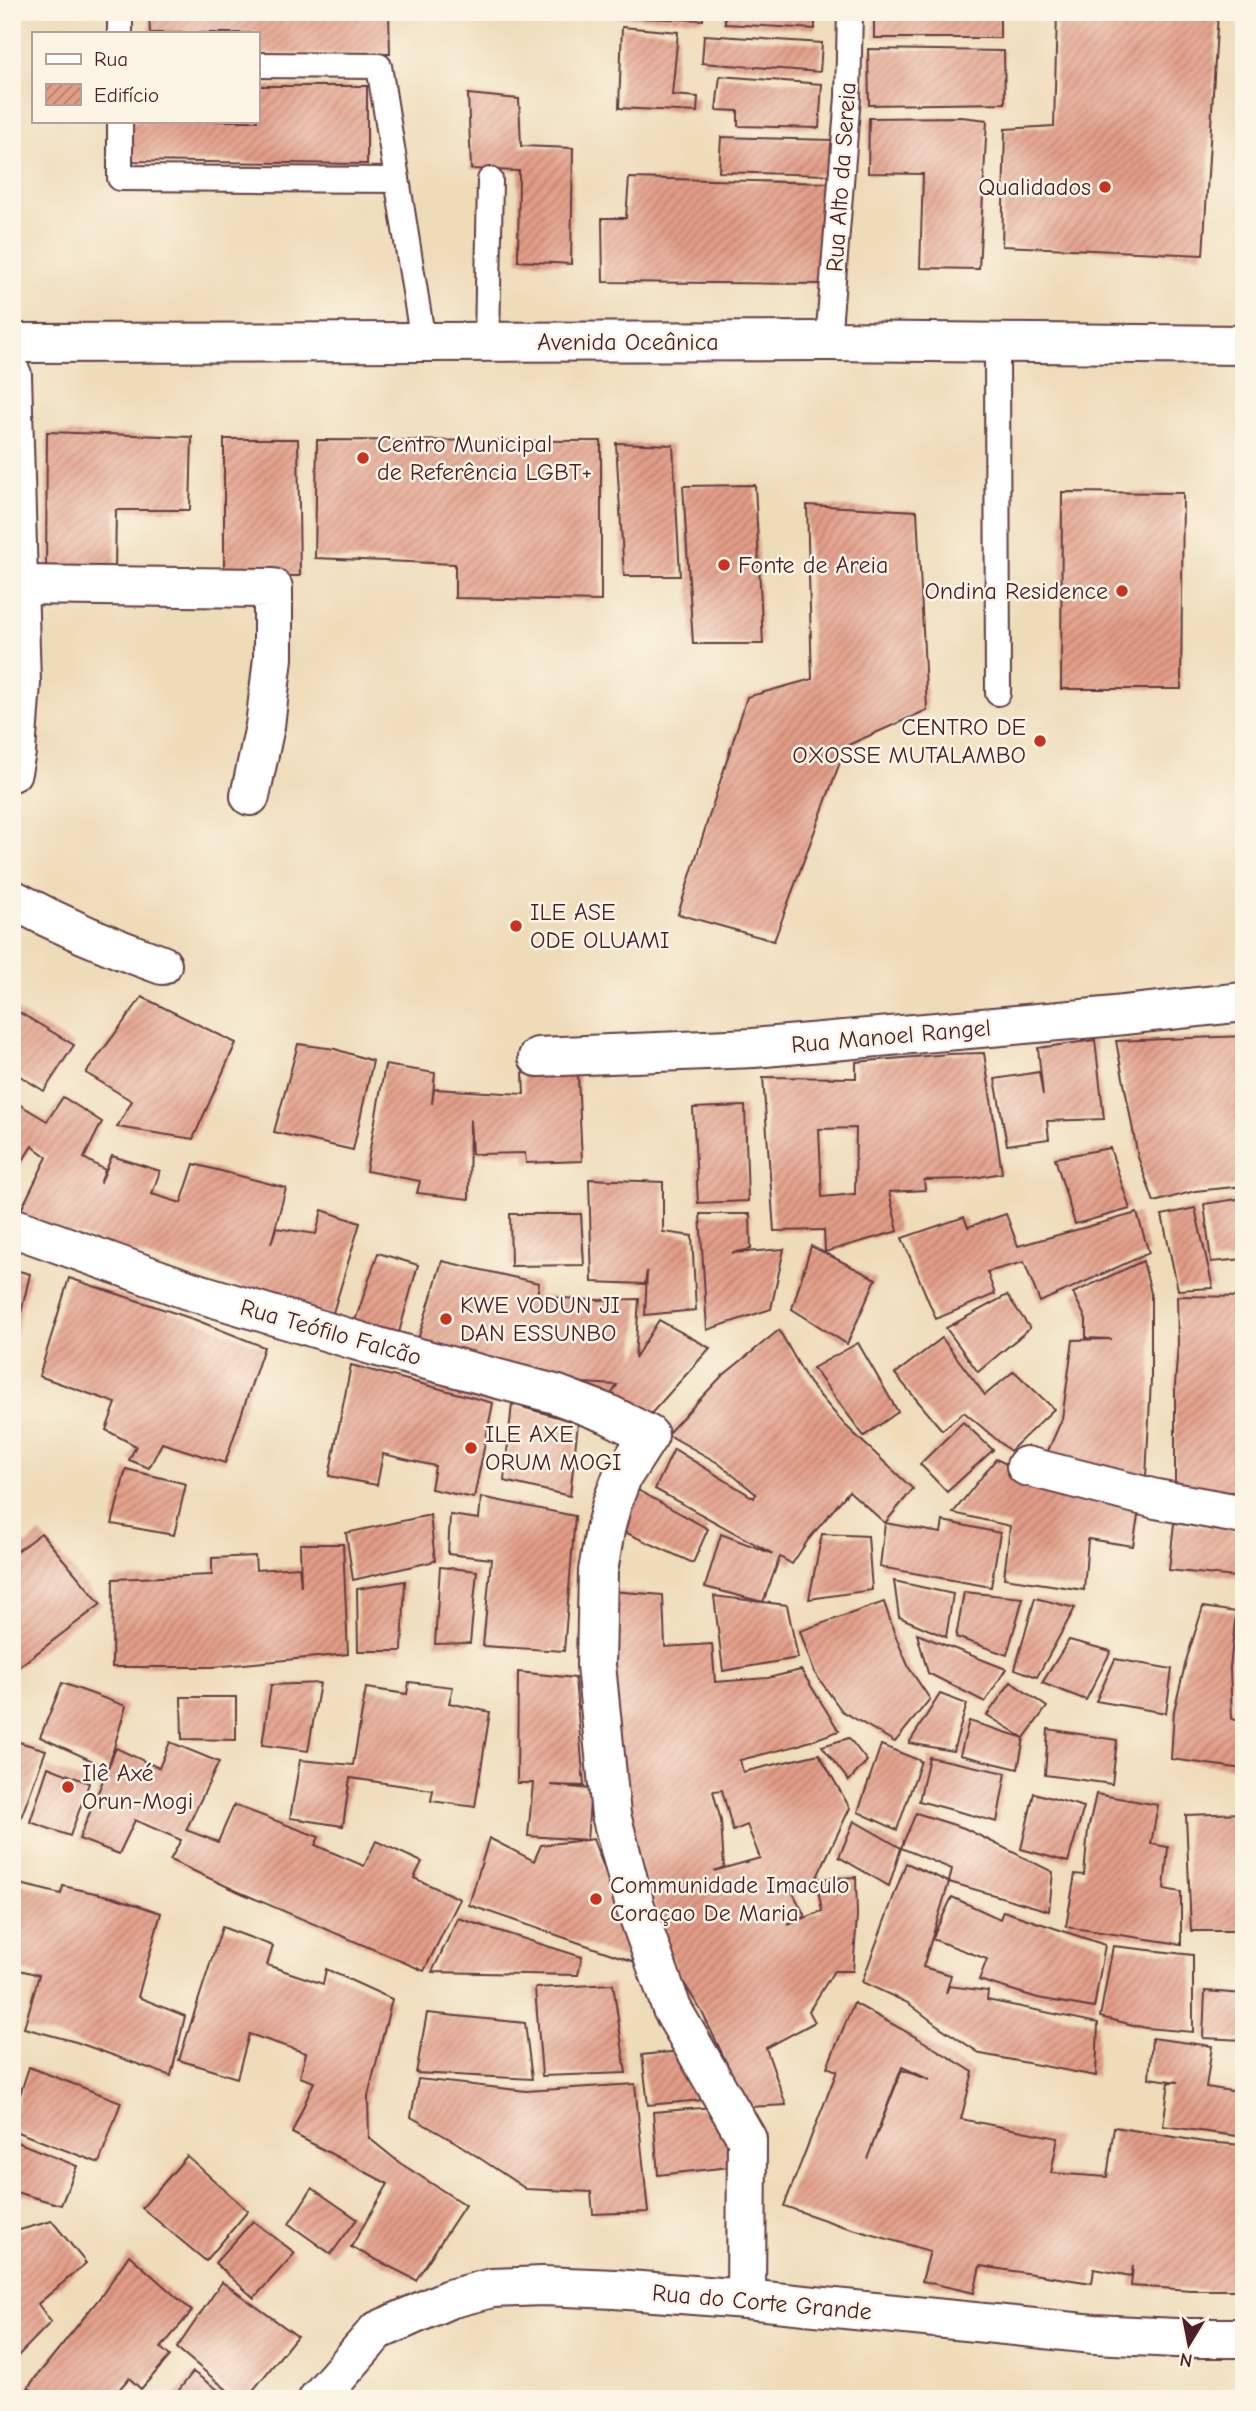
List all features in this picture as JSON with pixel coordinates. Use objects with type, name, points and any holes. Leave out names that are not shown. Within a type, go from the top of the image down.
[{"type":"street","name":"Avenida Oceânica","points":[[12,343],[828,341],[1244,345]]},
{"type":"street","points":[[12,375],[21,683],[12,772]]},
{"type":"street","points":[[18,585],[273,588],[272,658],[265,726],[250,796]]},
{"type":"street","points":[[12,898],[50,919],[162,965]]},
{"type":"street","name":"Rua Manoel Rangel","points":[[538,1058],[753,1048],[1244,1002]]},
{"type":"street","name":"Rua Teófilo Falcão","points":[[12,1227],[188,1290],[378,1347],[555,1394],[608,1414],[649,1435],[622,1478],[612,1503],[598,1571],[596,1665],[611,1815],[635,1906],[672,2008],[747,2139],[746,2299]]},
{"type":"street","points":[[1027,1466],[1156,1499],[1244,1515]]},
{"type":"street","name":"Rua do Corte Grande","points":[[318,2399],[377,2331],[449,2299],[492,2288],[591,2288],[746,2299],[1094,2334],[1244,2338]]},
{"type":"lane","points":[[120,12],[120,32]]},
{"type":"lane","name":"Rua Alto da Sereia","points":[[828,341],[848,97],[850,12]]},
{"type":"lane","points":[[259,65],[379,66],[423,342]]},
{"type":"lane","points":[[120,122],[120,178],[397,180]]},
{"type":"lane","points":[[487,343],[490,180]]},
{"type":"lane","points":[[997,344],[998,692]]},
{"type":"building","points":[[149,12],[389,12],[390,54],[259,54],[259,32],[150,32]]},
{"type":"building","points":[[610,12],[703,12],[703,20],[609,17]]},
{"type":"building","points":[[725,12],[815,12],[815,29],[725,24]]},
{"type":"building","points":[[874,12],[1000,12],[1000,38],[874,38]]},
{"type":"building","name":"Qualidados","points":[[1057,12],[1218,12],[1203,255],[1002,246],[1005,129],[1054,126]]},
{"type":"building","points":[[622,27],[678,32],[672,95],[698,97],[697,112],[619,108]]},
{"type":"building","points":[[704,35],[822,43],[820,72],[702,63]]},
{"type":"building","points":[[868,49],[1004,51],[1005,103],[869,105]]},
{"type":"building","points":[[720,76],[822,84],[819,128],[738,126],[738,111],[716,110]]},
{"type":"building","points":[[259,86],[367,86],[367,164],[131,161],[131,122],[259,122]]},
{"type":"building","points":[[468,94],[519,99],[521,146],[573,148],[571,264],[518,261],[519,171],[471,169]]},
{"type":"building","points":[[961,117],[987,120],[979,269],[920,268],[923,174],[868,173],[869,118]]},
{"type":"building","points":[[721,137],[832,140],[830,175],[719,172]]},
{"type":"building","points":[[629,178],[829,183],[821,284],[603,282],[602,218],[626,218]]},
{"type":"building","points":[[47,432],[192,437],[190,510],[116,510],[115,571],[46,570]]},
{"type":"building","points":[[224,439],[298,439],[300,576],[224,576]]},
{"type":"building","points":[[317,440],[601,441],[601,601],[455,598],[455,564],[315,558]]},
{"type":"building","points":[[616,443],[673,445],[680,576],[624,576]]},
{"type":"building","name":"Fonte de Areia","points":[[755,485],[763,644],[693,644],[683,486]]},
{"type":"building","name":"Ondina Residence","points":[[1062,492],[1183,493],[1181,689],[1061,689]]},
{"type":"building","points":[[807,505],[917,511],[927,710],[846,746],[774,941],[678,914],[747,697],[812,679]]},
{"type":"building","points":[[142,997],[236,1043],[193,1139],[117,1127],[132,1101],[86,1073]]},
{"type":"building","points":[[12,1008],[74,1045],[44,1091],[12,1071]]},
{"type":"building","points":[[1244,1036],[1244,1186],[1195,1191],[1154,1202],[1138,1157],[1116,1041]]},
{"type":"building","points":[[1095,1040],[1104,1119],[1047,1121],[1049,1139],[1007,1145],[995,1079],[1039,1072],[1043,1095],[1038,1048]]},
{"type":"building","points":[[298,1044],[335,1049],[373,1061],[353,1150],[274,1132]]},
{"type":"building","points":[[984,1053],[1002,1173],[968,1179],[924,1180],[925,1190],[889,1192],[898,1231],[825,1252],[824,1230],[774,1231],[763,1077],[856,1078],[856,1062]],"holes":[[[856,1128],[855,1194],[822,1197],[819,1129]]]},
{"type":"building","points":[[385,1065],[435,1073],[432,1104],[434,1089],[524,1094],[523,1073],[578,1075],[582,1161],[526,1163],[525,1153],[472,1154],[470,1119],[469,1199],[417,1193],[420,1181],[366,1171]]},
{"type":"building","points":[[63,1097],[102,1122],[84,1158],[105,1170],[100,1184],[112,1156],[160,1171],[152,1194],[181,1203],[194,1164],[286,1188],[271,1244],[276,1228],[316,1234],[322,1210],[360,1223],[332,1316],[18,1216],[47,1157],[32,1146],[12,1178],[12,1100],[47,1121]]},
{"type":"building","points":[[745,1106],[748,1201],[698,1203],[693,1108]]},
{"type":"building","points":[[1110,1148],[1130,1209],[1075,1224],[1055,1158]]},
{"type":"building","points":[[589,1179],[663,1182],[663,1232],[692,1236],[696,1310],[645,1315],[647,1271],[645,1284],[592,1282]]},
{"type":"building","points":[[1244,1198],[1244,1259],[1211,1262],[1204,1204]]},
{"type":"building","points":[[1195,1208],[1213,1288],[1178,1290],[1162,1215]]},
{"type":"building","points":[[1137,1213],[1149,1253],[1040,1302],[1024,1262],[987,1272],[995,1294],[936,1319],[902,1238],[964,1217],[968,1227],[1006,1214],[1018,1246]]},
{"type":"building","points":[[510,1214],[581,1214],[584,1265],[511,1266]]},
{"type":"building","points":[[700,1214],[750,1214],[751,1249],[732,1253],[784,1249],[771,1309],[707,1330]]},
{"type":"building","points":[[811,1246],[876,1279],[847,1344],[792,1309]]},
{"type":"building","points":[[378,1253],[418,1265],[398,1336],[354,1324]]},
{"type":"building","points":[[442,1261],[539,1283],[537,1296],[591,1300],[639,1299],[635,1358],[659,1320],[710,1348],[649,1416],[611,1395],[617,1385],[527,1375],[416,1346]]},
{"type":"building","points":[[1143,1261],[1151,1293],[1151,1380],[1146,1477],[1047,1453],[1062,1419],[1073,1340],[1112,1339],[1086,1338],[1086,1319],[1073,1293]]},
{"type":"building","points":[[12,1269],[30,1274],[13,1348],[12,1348]]},
{"type":"building","points":[[69,1278],[196,1320],[264,1347],[225,1463],[162,1443],[149,1468],[129,1460],[136,1446],[106,1430],[116,1403],[39,1376]]},
{"type":"building","points":[[1007,1295],[1030,1328],[978,1372],[946,1328]]},
{"type":"building","points":[[1177,1296],[1244,1297],[1241,1493],[1175,1489]]},
{"type":"building","points":[[779,1330],[809,1383],[845,1425],[913,1489],[885,1523],[849,1491],[808,1540],[792,1564],[780,1557],[763,1602],[705,1587],[721,1534],[773,1554],[655,1489],[674,1449],[754,1498],[756,1494],[718,1463],[667,1434],[721,1377]]},
{"type":"building","points":[[942,1338],[985,1395],[1014,1371],[1054,1409],[1010,1451],[964,1412],[942,1430],[895,1374]]},
{"type":"building","points":[[858,1343],[898,1412],[864,1436],[813,1368]]},
{"type":"building","points":[[351,1365],[493,1403],[474,1498],[431,1489],[435,1466],[383,1454],[377,1485],[329,1476]]},
{"type":"building","points":[[512,1404],[578,1423],[570,1496],[504,1481]]},
{"type":"building","points":[[963,1422],[993,1450],[947,1492],[920,1464]]},
{"type":"building","points":[[996,1459],[1012,1467],[1016,1483],[1139,1510],[1133,1546],[1088,1539],[1084,1590],[1004,1578],[1010,1526],[953,1513]]},
{"type":"building","points":[[126,1469],[186,1484],[174,1535],[112,1524]]},
{"type":"building","points":[[636,1489],[708,1529],[693,1563],[620,1530]]},
{"type":"building","points":[[481,1497],[575,1516],[564,1651],[483,1646],[491,1559],[448,1554],[450,1515],[479,1519]]},
{"type":"building","points":[[430,1515],[435,1561],[353,1580],[346,1533]]},
{"type":"building","points":[[943,1521],[1000,1533],[991,1587],[880,1567],[885,1523],[941,1533]]},
{"type":"building","points":[[1174,1523],[1244,1532],[1244,1578],[1169,1570]]},
{"type":"building","points":[[41,1533],[101,1604],[12,1672],[12,1555]]},
{"type":"building","points":[[822,1534],[868,1536],[872,1590],[809,1599]]},
{"type":"building","points":[[300,1544],[343,1544],[348,1654],[213,1667],[112,1667],[113,1579],[212,1575],[212,1558],[255,1556],[256,1570],[299,1567],[301,1587]]},
{"type":"building","points":[[440,1567],[477,1571],[470,1643],[435,1644]]},
{"type":"building","points":[[405,1581],[402,1651],[358,1651],[357,1589]]},
{"type":"building","points":[[894,1581],[953,1594],[946,1637],[899,1617]]},
{"type":"building","points":[[610,1591],[663,1595],[665,1647],[712,1644],[715,1682],[768,1678],[801,1670],[839,1731],[796,1746],[740,1760],[743,1772],[819,1754],[850,1808],[816,1879],[856,1877],[857,1916],[853,1971],[834,1971],[809,2011],[815,2022],[766,2048],[786,2105],[748,2107],[702,2012],[677,1972],[635,1850],[611,1692]],"holes":[[[722,1790],[733,1831],[747,1825],[760,1858],[714,1871],[724,1867],[721,1821],[713,1791]],[[816,1879],[822,1911],[788,1925],[805,1916],[791,1889]]]},
{"type":"building","points":[[964,1592],[1023,1598],[1007,1655],[956,1637]]},
{"type":"building","points":[[714,1596],[787,1605],[798,1658],[723,1671]]},
{"type":"building","points":[[1035,1598],[1075,1608],[1037,1677],[1015,1669]]},
{"type":"building","points":[[884,1602],[909,1668],[930,1699],[895,1742],[842,1711],[814,1672],[800,1631]]},
{"type":"building","points":[[1203,1607],[1236,1612],[1230,1668],[1232,1719],[1244,1722],[1244,1769],[1171,1759],[1174,1711]]},
{"type":"building","points":[[917,1634],[1006,1669],[985,1702],[928,1673]]},
{"type":"building","points":[[1069,1640],[1111,1651],[1086,1700],[1042,1683]]},
{"type":"building","points":[[1115,1659],[1172,1669],[1166,1713],[1096,1701]]},
{"type":"building","points":[[518,1672],[575,1678],[584,1786],[551,1785],[591,1789],[587,1840],[528,1836],[533,1783],[517,1783]]},
{"type":"building","points":[[409,1682],[453,1687],[449,1703],[490,1712],[475,1807],[431,1801],[433,1790],[350,1778],[343,1826],[290,1818],[300,1760],[353,1765],[366,1688],[407,1694]]},
{"type":"building","points":[[1011,1682],[1047,1707],[1024,1738],[987,1715]]},
{"type":"building","points":[[62,1683],[126,1706],[108,1768],[40,1737]]},
{"type":"building","points":[[320,1683],[308,1751],[262,1745],[271,1685]]},
{"type":"building","points":[[940,1694],[967,1704],[953,1751],[909,1743]]},
{"type":"building","points":[[181,1697],[236,1697],[236,1740],[182,1739]]},
{"type":"building","points":[[969,1721],[1024,1738],[1018,1769],[960,1755]]},
{"type":"building","points":[[1048,1729],[1117,1740],[1112,1784],[1045,1775]]},
{"type":"building","points":[[849,1738],[867,1761],[849,1781],[822,1746]]},
{"type":"building","points":[[12,1740],[46,1750],[16,1831],[12,1830]]},
{"type":"building","points":[[170,1742],[219,1762],[186,1830],[218,1842],[234,1805],[319,1837],[315,1845],[364,1866],[376,1841],[422,1862],[414,1878],[460,1899],[424,1971],[170,1860],[181,1840],[135,1820],[119,1854],[79,1839],[116,1748],[159,1768]]},
{"type":"building","points":[[881,1745],[921,1761],[897,1830],[858,1812]]},
{"type":"building","points":[[929,1757],[1006,1773],[997,1822],[919,1801]]},
{"type":"building","points":[[48,1767],[89,1783],[70,1836],[30,1822]]},
{"type":"building","points":[[1034,1793],[1084,1807],[1068,1862],[1021,1849]]},
{"type":"building","points":[[1096,1794],[1158,1805],[1151,1844],[1168,1847],[1164,1889],[1181,1892],[1181,1944],[1066,1927],[1075,1874],[1084,1875],[1088,1830]]},
{"type":"building","points":[[916,1813],[964,1828],[1053,1872],[1049,1911],[949,1882],[952,1869],[901,1848]]},
{"type":"building","points":[[1244,1813],[1244,1931],[1191,1931],[1186,1815]]},
{"type":"building","points":[[854,1821],[901,1848],[889,1886],[839,1857]]},
{"type":"building","points":[[489,1838],[534,1861],[541,1845],[593,1839],[641,1964],[469,1905]]},
{"type":"building","points":[[906,1863],[949,1882],[923,1967],[951,1975],[946,1993],[949,1986],[988,1991],[987,2000],[1098,2023],[1096,2076],[981,2054],[908,2003],[862,1982]]},
{"type":"building","points":[[12,1882],[61,1894],[63,1886],[113,1897],[161,1913],[138,1997],[185,2016],[171,2076],[76,2042],[24,2028],[39,1975],[12,1968]]},
{"type":"building","points":[[952,1897],[1000,1919],[1003,1911],[1105,1945],[1094,2008],[1038,1998],[979,1980],[987,1959],[932,1939]]},
{"type":"building","points":[[458,1918],[582,1957],[578,1975],[432,1972]]},
{"type":"building","points":[[222,1927],[273,1946],[267,1965],[323,1984],[326,1969],[392,1999],[368,2096],[369,2138],[400,2163],[465,2205],[416,2280],[351,2247],[388,2184],[292,2133],[314,2082],[300,2077],[306,2053],[249,2034],[237,2078],[179,2060]]},
{"type":"building","points":[[1113,1946],[1193,1955],[1193,2032],[1146,2028],[1100,2017]]},
{"type":"building","points":[[613,1984],[626,2073],[542,2076],[535,1988]]},
{"type":"building","points":[[1205,1991],[1244,1994],[1244,2040],[1203,2038]]},
{"type":"building","points":[[854,2003],[973,2072],[961,2119],[1058,2138],[1051,2173],[1107,2177],[1114,2127],[1204,2142],[1244,2145],[1244,2290],[1131,2286],[1133,2266],[1131,2276],[1094,2269],[1092,2283],[980,2266],[974,2293],[922,2281],[930,2251],[784,2206],[837,2071],[827,2067]],"holes":[[[902,2067],[930,2080],[902,2070],[867,2159]]]},
{"type":"building","points":[[427,2013],[525,2023],[532,2079],[416,2073]]},
{"type":"building","points":[[1152,2038],[1212,2046],[1206,2087],[1244,2093],[1244,2137],[1163,2126],[1169,2082],[1178,2082],[1149,2078]]},
{"type":"building","points":[[699,2049],[725,2098],[648,2105],[642,2055]]},
{"type":"building","points":[[29,2067],[121,2102],[99,2163],[12,2130],[12,2119]]},
{"type":"building","points":[[418,2079],[526,2091],[635,2084],[648,2212],[593,2214],[591,2192],[526,2189],[457,2143],[411,2117]]},
{"type":"building","points":[[725,2106],[729,2167],[658,2175],[653,2112]]},
{"type":"building","points":[[12,2140],[77,2166],[61,2205],[12,2191]]},
{"type":"building","points":[[187,2156],[248,2211],[206,2261],[142,2208]]},
{"type":"building","points":[[312,2188],[357,2219],[331,2254],[289,2224]]},
{"type":"building","points":[[52,2221],[86,2263],[38,2304],[51,2322],[12,2362],[12,2232]]},
{"type":"building","points":[[253,2221],[295,2253],[254,2298],[215,2263]]},
{"type":"building","points":[[129,2255],[192,2311],[161,2348],[170,2356],[141,2389],[129,2378],[111,2399],[40,2399],[28,2387],[102,2295]]},
{"type":"building","points":[[222,2282],[297,2336],[246,2399],[238,2399],[177,2348]]},
{"type":"building","points":[[193,2372],[231,2399],[172,2399]]},
{"type":"place","name":"Qualidados","points":[[1105,187]]},
{"type":"place","name":"Centro Municipal de Referência LGBT+","points":[[363,458]]},
{"type":"place","name":"Fonte de Areia","points":[[724,565]]},
{"type":"place","name":"Ondina Residence","points":[[1122,591]]},
{"type":"place","name":"CENTRO DE OXOSSE MUTALAMBO","points":[[1040,741]]},
{"type":"place","name":"ILE ASE ODE OLUAMI","points":[[516,926]]},
{"type":"place","name":"KWE VODUN JI DAN ESSUNBO","points":[[446,1319]]},
{"type":"place","name":"ILE AXE ORUM MOGI","points":[[471,1448]]},
{"type":"place","name":"Ilê Axé Orun-Mogi","points":[[68,1787]]},
{"type":"place","name":"Communidade Imaculo Coraçao De Maria","points":[[596,1899]]}]
